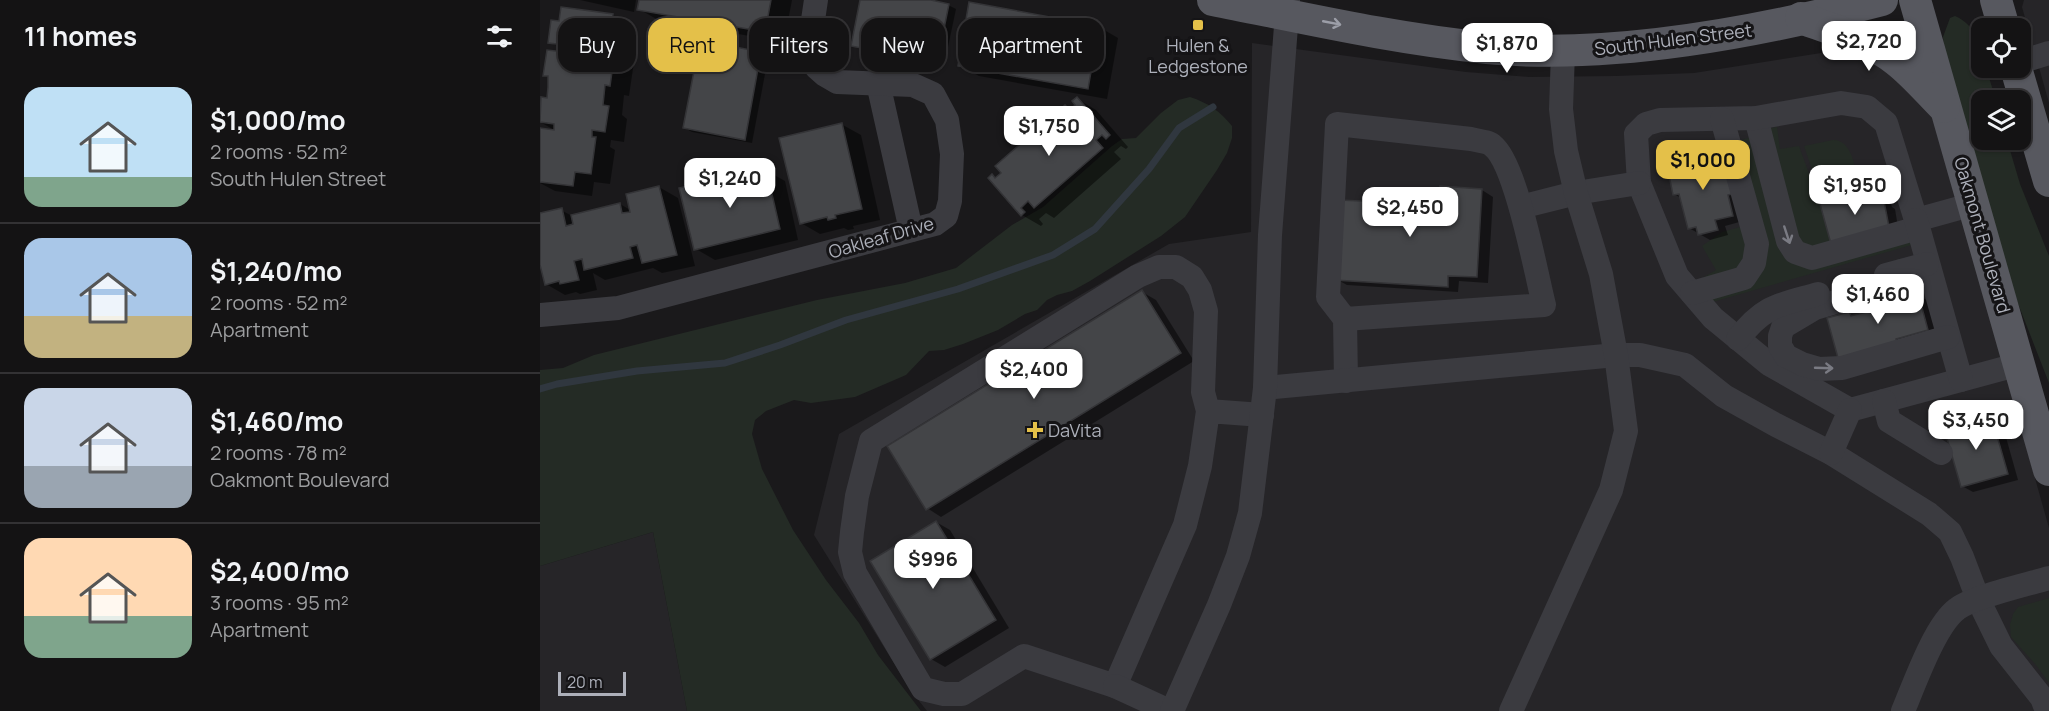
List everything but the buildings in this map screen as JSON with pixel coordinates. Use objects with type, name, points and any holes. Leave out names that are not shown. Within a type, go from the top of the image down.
[{"type":"main road","name":"South Hulen Street","points":[[1213,0],[1287,7],[1417,39],[1488,48],[1563,51],[1648,45],[1750,30],[1882,0]]},
{"type":"main road","name":"Oakmont Boulevard","points":[[1915,0],[2049,470]]},
{"type":"main road","points":[[1996,0],[2001,18]]},
{"type":"main road","points":[[1801,18],[1878,48],[1897,60],[1946,109]]},
{"type":"main road","points":[[2019,78],[2049,181]]},
{"type":"lane","name":"Oakleaf Drive","points":[[540,315],[618,308],[935,224],[946,216],[950,201],[952,154],[947,120],[933,94],[913,85],[837,82],[825,75],[816,67],[810,40],[816,0]]},
{"type":"lane","points":[[1115,687],[1185,525],[1200,466],[1208,411],[1203,392],[1206,310],[1200,290],[1192,277],[1176,267],[1159,267],[1138,276],[871,441],[857,496],[850,552],[855,573],[923,688],[944,694],[962,694],[1024,656],[1115,687],[1171,711],[1219,605],[1238,556],[1250,513],[1265,388],[1270,235],[1287,7]]},
{"type":"lane","points":[[1511,711],[1611,490],[1626,431],[1616,355],[1601,274],[1576,193],[1566,151],[1561,109],[1563,51]]},
{"type":"lane","points":[[2031,59],[2049,53]]},
{"type":"lane","points":[[878,83],[911,230]]},
{"type":"lane","points":[[1961,380],[1886,123],[1867,107],[1841,103],[1756,118],[1660,120],[1646,124],[1636,134],[1639,183],[1677,276],[1713,318],[1769,364],[1850,410],[1884,401],[2020,364]]},
{"type":"lane","points":[[1756,118],[1788,241],[1795,252],[1812,258],[1974,204]]},
{"type":"lane","points":[[1692,293],[1744,278],[1754,263],[1757,244],[1722,119]]},
{"type":"lane","points":[[1345,319],[1544,305],[1521,207],[1503,156],[1492,144],[1471,139],[1336,124],[1328,297],[1345,319],[1346,381]]},
{"type":"lane","points":[[1521,207],[1576,193],[1639,183]]},
{"type":"lane","points":[[1738,339],[1751,321],[1770,308],[1927,264]]},
{"type":"lane","points":[[1902,271],[1884,288],[1815,308],[1783,327],[1780,346],[1786,356],[1819,369],[1842,368],[1948,337]]},
{"type":"lane","points":[[1265,388],[1616,355],[1640,355],[1685,365],[1724,396],[1831,453],[1929,514],[1950,532],[1978,599],[2001,646],[2042,698],[2047,711]]},
{"type":"lane","points":[[1884,401],[1889,421],[1941,453]]},
{"type":"lane","points":[[1831,453],[1850,410]]},
{"type":"lane","points":[[1208,411],[1262,415]]},
{"type":"lane","points":[[1903,711],[1936,635],[1956,609],[1978,599],[2049,578]]},
{"type":"shaded area","points":[[2024,0],[2049,0],[2049,103],[2031,39],[2031,18],[2025,18],[2022,7]]},
{"type":"shaded area","points":[[1955,16],[1971,29],[1971,78],[1989,78],[1993,90],[1971,90],[1971,146],[1944,51],[1943,37],[1950,18]]},
{"type":"shaded area","points":[[1252,43],[1466,72],[1529,77],[1694,73],[1821,53],[1863,52],[1922,97],[1936,126],[2049,528],[2049,711],[927,711],[912,692],[814,535],[839,434],[1169,244],[1251,232]]},
{"type":"shaded area","points":[[1190,97],[1208,105],[1223,116],[1232,126],[1232,138],[1227,153],[1217,170],[1185,217],[1161,236],[1090,281],[1072,291],[1047,300],[1037,310],[1025,314],[998,330],[944,350],[929,351],[906,375],[855,397],[811,403],[794,400],[766,411],[755,420],[752,434],[762,469],[793,530],[826,580],[859,623],[878,655],[921,711],[687,711],[653,532],[540,566],[540,370],[563,368],[594,355],[817,300],[905,283],[956,268],[1012,225],[1043,207],[1112,146],[1122,139],[1136,138],[1178,100]]},
{"type":"shaded area","points":[[1777,127],[1780,149],[1799,146],[1834,252],[1918,228],[1922,242],[1702,305],[1754,263],[1729,143],[1760,135],[1759,130]]},
{"type":"shaded area","points":[[1833,140],[1840,141],[1849,151],[1860,188],[1822,198],[1804,146]]},
{"type":"shaded area","points":[[1972,150],[2010,150],[2020,184],[2049,256],[2049,383],[2010,283]]},
{"type":"shaded area","points":[[1744,226],[1750,247],[1738,271],[1702,278],[1716,270],[1702,246],[1722,232]]},
{"type":"shaded area","points":[[653,532],[687,711],[540,711],[540,566]]},
{"type":"shaded area","points":[[2049,598],[2049,683],[2011,637],[2010,625],[2018,607]]},
{"type":"waterway","points":[[540,389],[557,384],[637,371],[725,363],[846,320],[958,289],[1053,255],[1095,229],[1149,169],[1179,128],[1213,107]]},
{"type":"place","name":"Hulen & Ledgestone","points":[[1198,25]]},
{"type":"place","name":"DaVita","points":[[1035,430]]}]
